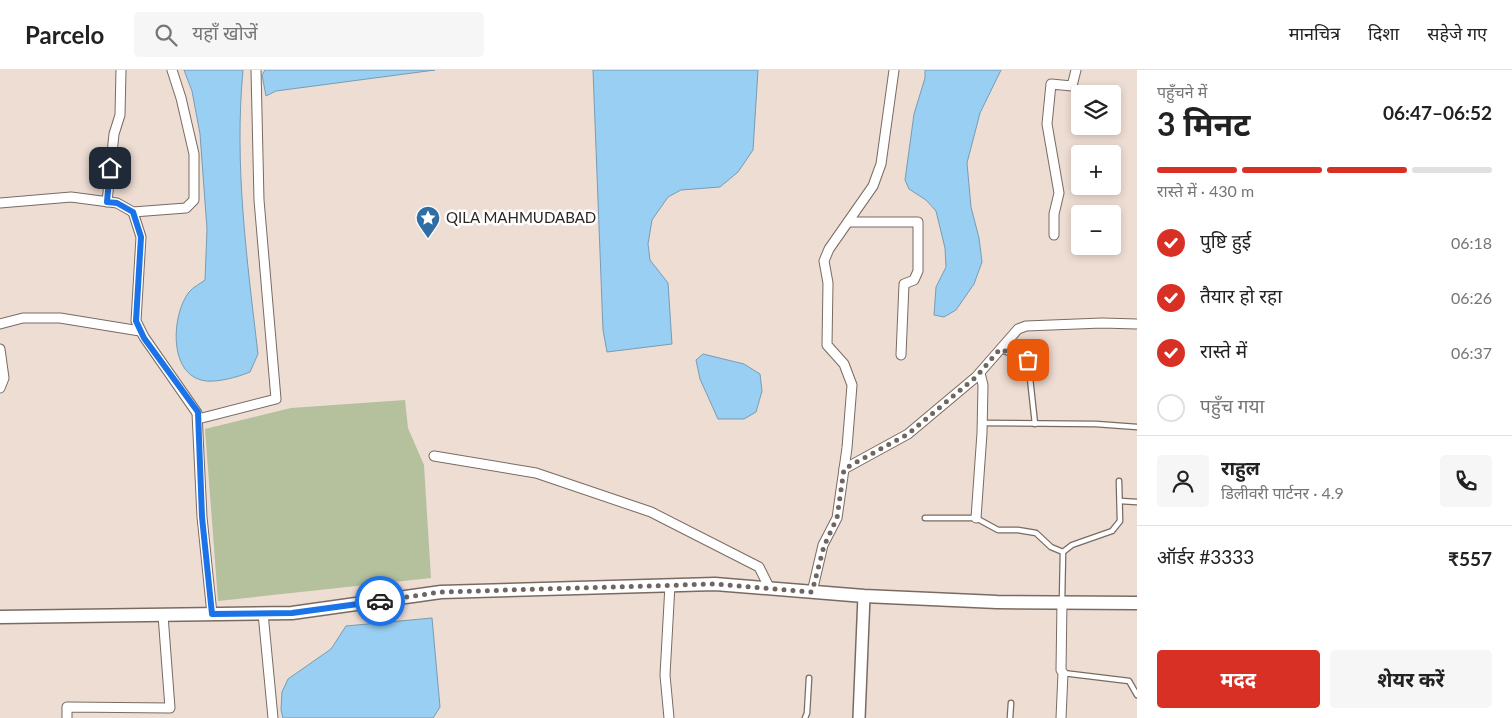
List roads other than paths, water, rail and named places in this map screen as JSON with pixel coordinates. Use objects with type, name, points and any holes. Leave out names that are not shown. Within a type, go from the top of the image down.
[{"type":"main road","points":[[0,617],[292,613],[441,592],[715,584],[864,596],[997,602],[1137,603]]},
{"type":"street","points":[[107,202],[114,134],[120,115],[121,70]]},
{"type":"street","points":[[0,202],[71,197],[117,203],[133,212],[186,208],[194,200],[194,154],[181,98],[172,70]]},
{"type":"street","points":[[198,419],[276,399],[259,200],[256,70]]},
{"type":"street","points":[[812,592],[824,546],[837,518],[852,385],[844,364],[827,345],[828,282],[824,261],[830,249],[873,186],[881,164],[894,70]]},
{"type":"street","points":[[1054,235],[1054,214],[1059,193],[1047,124],[1051,84],[1072,86],[1076,70]]},
{"type":"street","points":[[133,212],[141,237],[136,321],[140,331],[198,412],[202,517],[212,614]]},
{"type":"street","points":[[848,222],[918,222],[918,271],[914,280],[904,284],[901,355]]},
{"type":"street","points":[[0,324],[23,318],[60,318],[140,331]]},
{"type":"street","points":[[844,469],[908,434],[980,373],[1018,329],[1026,326],[1102,323],[1137,324]]},
{"type":"street","points":[[0,350],[4,378],[0,388]]},
{"type":"street","points":[[976,518],[982,423],[983,385],[980,373]]},
{"type":"street","points":[[434,456],[536,473],[651,512],[759,567],[770,588]]},
{"type":"street","points":[[668,718],[665,675],[670,586]]},
{"type":"street","points":[[859,718],[864,596]]},
{"type":"street","points":[[1061,718],[1063,673],[1061,670],[1062,602]]},
{"type":"street","points":[[264,613],[273,718]]},
{"type":"street","points":[[67,718],[67,707],[170,708],[163,615]]},
{"type":"lane","points":[[1000,349],[1028,360],[1035,424]]},
{"type":"lane","points":[[982,423],[1096,424],[1137,427]]},
{"type":"lane","points":[[1062,602],[1063,552],[1072,545],[1112,531],[1120,521],[1119,481]]},
{"type":"lane","points":[[1120,501],[1137,502]]},
{"type":"lane","points":[[925,518],[976,518],[998,530],[1018,530],[1036,533],[1051,546],[1063,552]]},
{"type":"lane","points":[[1063,673],[1129,681],[1137,695]]},
{"type":"lane","points":[[805,718],[808,713],[809,678]]},
{"type":"lane","points":[[1010,718],[1011,703]]},
{"type":"water","points":[[184,70],[243,70],[240,141],[241,177],[246,248],[258,354],[250,372],[219,381],[201,380],[190,375],[183,366],[178,354],[176,341],[179,314],[183,302],[191,290],[205,280],[207,229],[200,134],[192,91]]},
{"type":"water","points":[[265,70],[435,70],[276,91],[266,96],[262,75]]},
{"type":"water","points":[[593,70],[758,70],[753,150],[738,172],[720,187],[681,190],[668,197],[652,220],[648,244],[650,260],[668,283],[672,344],[607,352],[603,330]]},
{"type":"water","points":[[925,70],[1001,70],[980,113],[967,163],[971,207],[979,238],[982,262],[974,284],[956,310],[944,317],[934,315],[936,287],[946,267],[945,248],[936,211],[926,200],[909,189],[905,180],[914,114],[925,78]]},
{"type":"water","points":[[703,354],[744,364],[760,374],[762,391],[756,412],[744,419],[718,419],[700,379],[696,360]]},
{"type":"water","points":[[432,618],[440,707],[433,718],[283,718],[281,710],[282,692],[288,679],[331,649],[346,626]]},
{"type":"place","name":"QILA MAHMUDABAD","points":[[428,239]]}]
